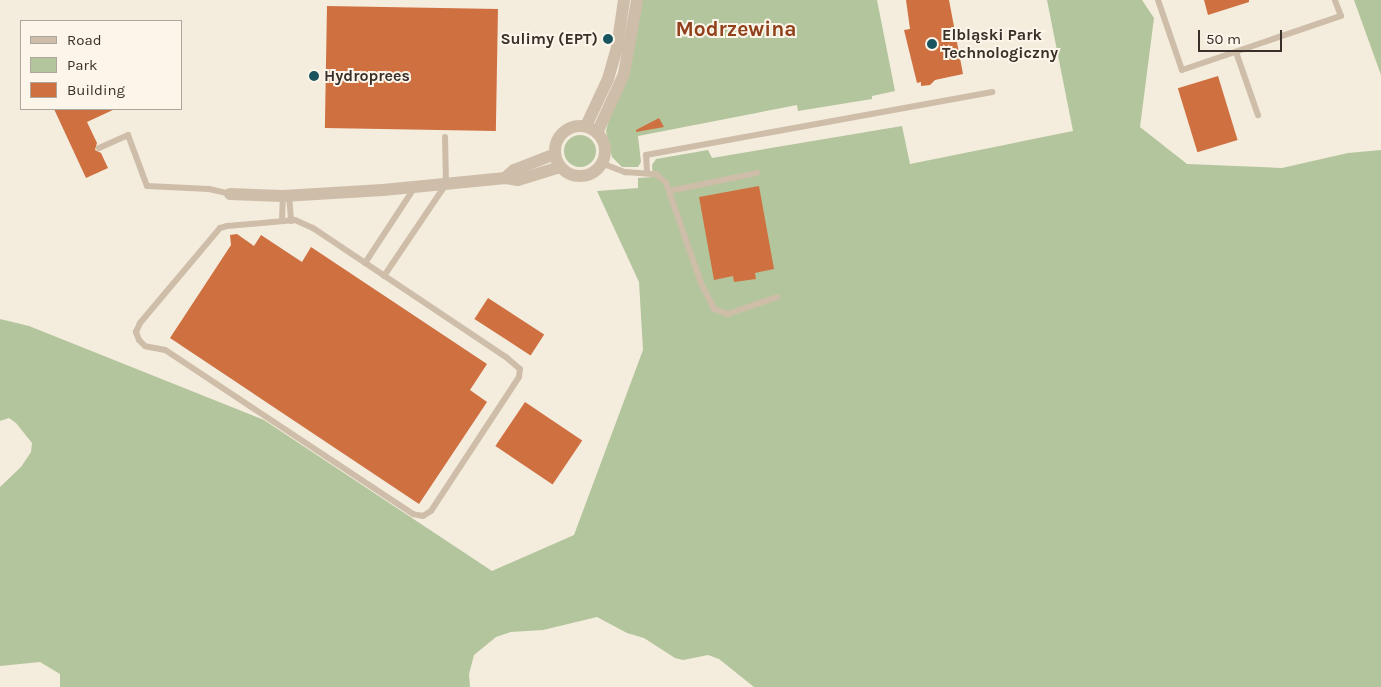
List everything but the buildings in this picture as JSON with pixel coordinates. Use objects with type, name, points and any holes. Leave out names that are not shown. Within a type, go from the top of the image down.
[{"type":"street","points":[[592,130],[617,48],[624,0]]},
{"type":"street","points":[[592,130],[624,74],[637,0]]},
{"type":"street","points":[[578,126],[592,130],[604,147],[601,163],[595,170],[586,175],[577,176],[560,167],[555,154],[558,138],[563,132],[578,126]]},
{"type":"street","points":[[505,178],[514,170],[555,154]]},
{"type":"street","points":[[230,194],[286,196],[505,178],[518,180],[560,167]]},
{"type":"lane","points":[[1158,0],[1182,70],[1341,16],[1335,0]]},
{"type":"lane","points":[[1236,52],[1258,116]]},
{"type":"lane","points":[[647,172],[646,155],[992,92]]},
{"type":"lane","points":[[99,148],[128,135],[147,186],[209,189],[230,194]]},
{"type":"lane","points":[[384,276],[446,184],[445,137]]},
{"type":"lane","points":[[601,163],[625,172],[647,172],[660,176],[669,191],[702,283],[714,309],[728,314],[777,298]]},
{"type":"lane","points":[[669,191],[757,173]]},
{"type":"lane","points":[[365,263],[416,186]]},
{"type":"lane","points":[[282,221],[286,196]]},
{"type":"lane","points":[[286,196],[291,221]]},
{"type":"lane","points":[[291,221],[313,228],[384,276],[520,369],[520,377],[430,511],[423,516],[413,514],[166,350],[145,346],[139,340],[136,332],[140,323],[220,228],[291,221]]},
{"type":"green space","points":[[641,0],[877,0],[895,91],[872,96],[872,99],[798,111],[797,105],[638,136],[641,162],[638,167],[622,167],[612,157],[606,131]]},
{"type":"green space","points":[[1047,0],[1142,0],[1154,18],[1140,127],[1187,164],[1282,168],[1348,153],[1381,150],[1381,687],[754,687],[719,659],[708,655],[683,660],[675,658],[644,638],[627,633],[597,617],[543,630],[511,632],[496,637],[474,655],[469,674],[470,687],[60,687],[60,674],[40,662],[0,666],[0,487],[21,467],[31,452],[32,443],[16,423],[9,418],[0,421],[0,319],[29,326],[264,420],[492,571],[574,535],[643,350],[639,282],[597,191],[638,188],[638,178],[653,177],[652,165],[656,159],[708,150],[712,158],[902,126],[910,164],[1073,131]]},
{"type":"green space","points":[[1354,0],[1381,0],[1381,75]]},
{"type":"green space","points":[[580,135],[586,136],[591,140],[595,145],[595,157],[591,162],[586,166],[580,167],[574,166],[569,162],[565,157],[564,151],[565,145],[569,140],[574,136]]},
{"type":"place","name":"Sulimy (EPT)","points":[[608,39]]},
{"type":"place","name":"Elbląski Park Technologiczny","points":[[932,44]]},
{"type":"place","name":"Hydroprees","points":[[314,76]]},
{"type":"district","name":"Modrzewina","points":[[736,29]]}]
